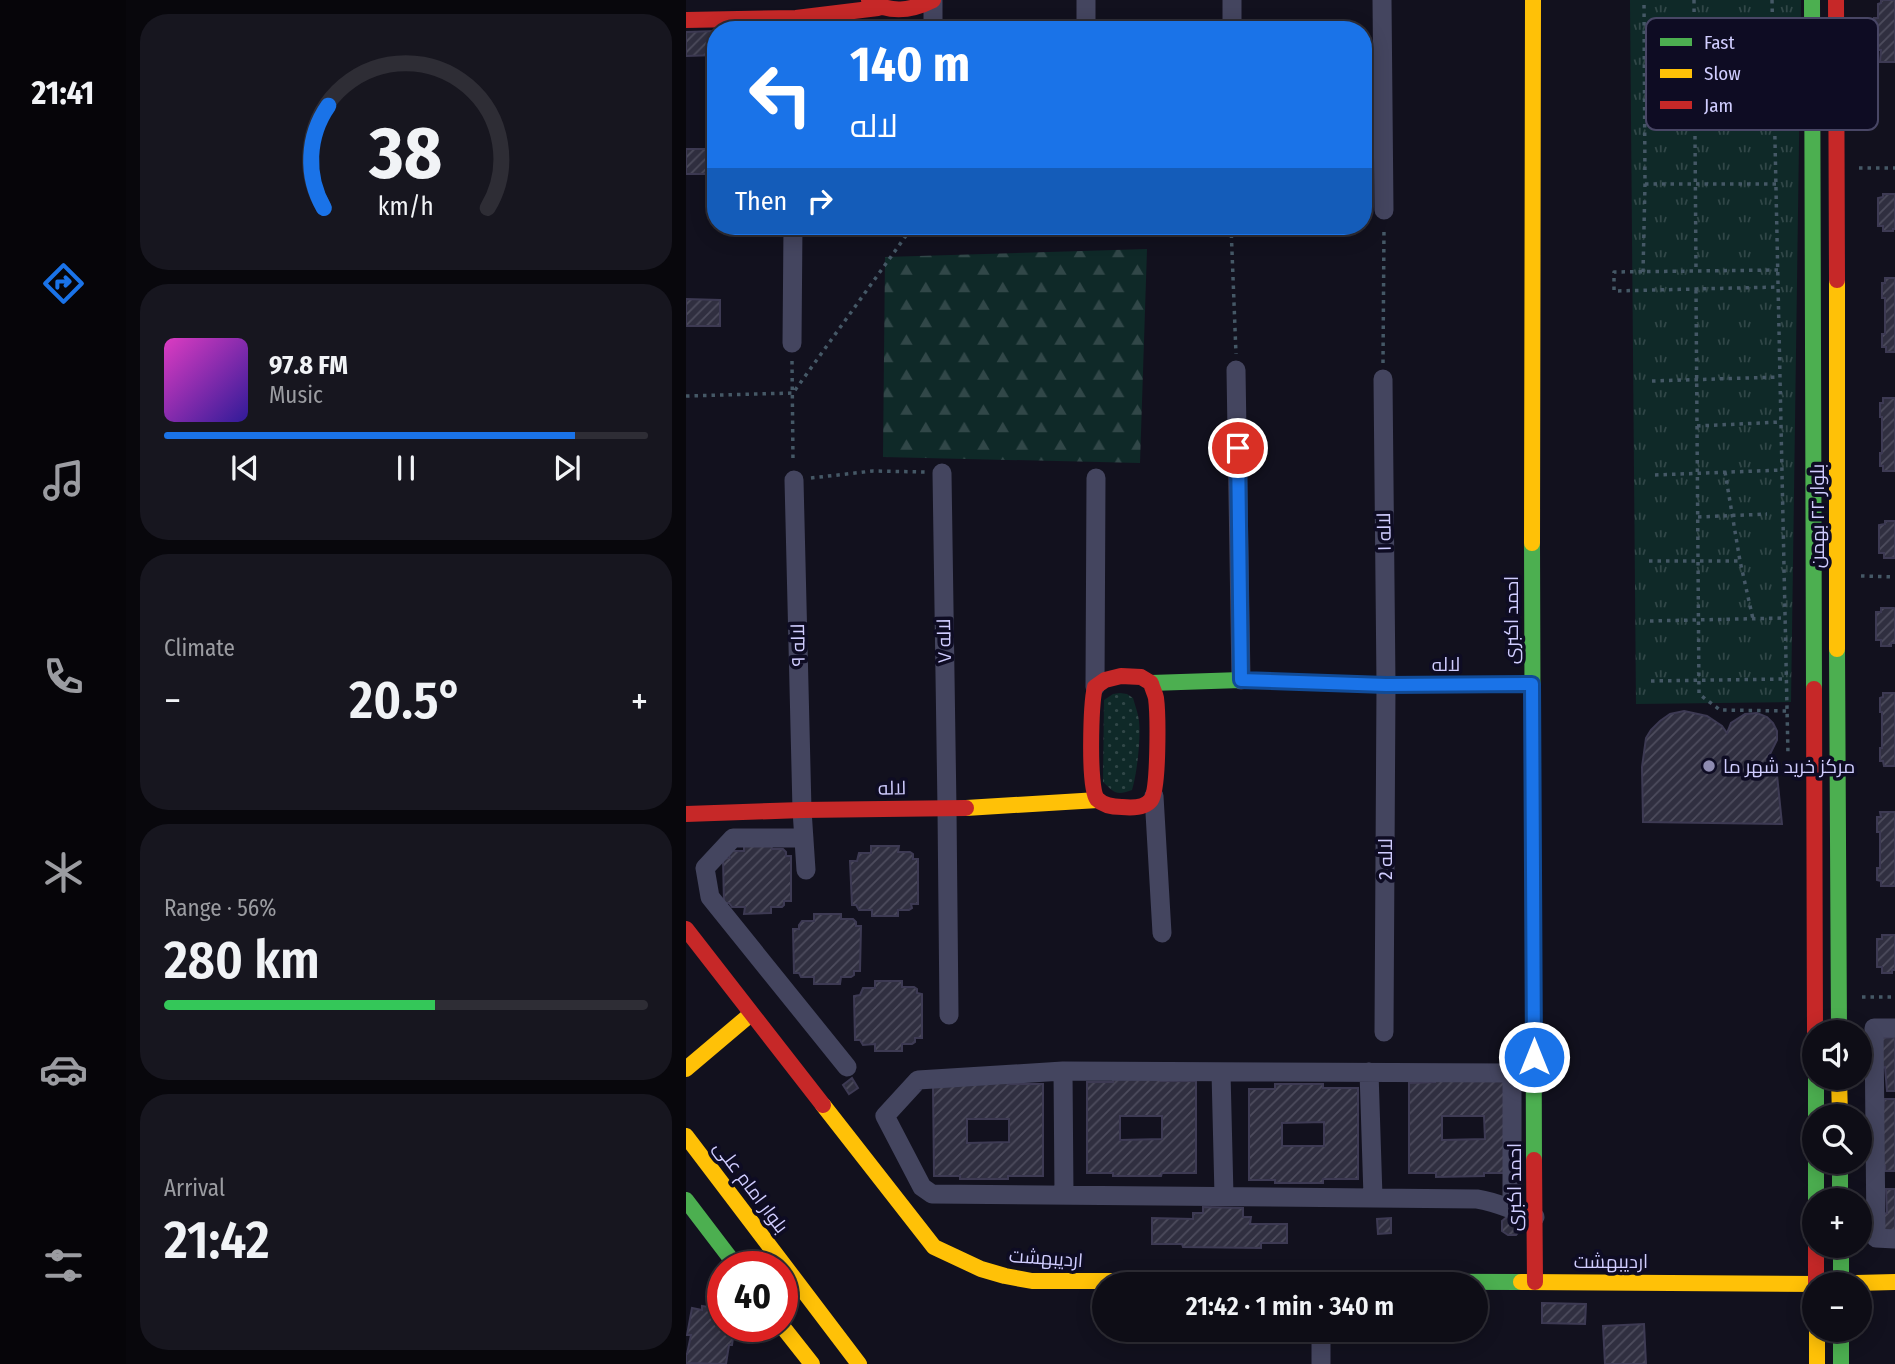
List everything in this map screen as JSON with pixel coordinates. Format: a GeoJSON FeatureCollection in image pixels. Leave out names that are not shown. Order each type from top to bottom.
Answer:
{"type":"FeatureCollection","features":[{"type":"Feature","properties":{"kind":"street"},"geometry":{"type":"LineString","coordinates":[[808,21],[873,4],[895,10],[917,8],[933,0],[933,21]]}},
{"type":"Feature","properties":{"kind":"street"},"geometry":{"type":"LineString","coordinates":[[1086,0],[1086,21]]}},
{"type":"Feature","properties":{"kind":"street"},"geometry":{"type":"LineString","coordinates":[[1232,0],[1232,21]]}},
{"type":"Feature","properties":{"kind":"street"},"geometry":{"type":"LineString","coordinates":[[1382,0],[1384,210]]}},
{"type":"Feature","properties":{"kind":"street","name":"احمد اکبری"},"geometry":{"type":"LineString","coordinates":[[1533,0],[1535,1282]]}},
{"type":"Feature","properties":{"kind":"street","name":"بلوار ۲۲ بهمن"},"geometry":{"type":"LineString","coordinates":[[1812,0],[1812,18]]}},
{"type":"Feature","properties":{"kind":"street","name":"بلوار ۲۲ بهمن"},"geometry":{"type":"LineString","coordinates":[[1836,0],[1836,18]]}},
{"type":"Feature","properties":{"kind":"street"},"geometry":{"type":"LineString","coordinates":[[686,20],[714,21]]}},
{"type":"Feature","properties":{"kind":"street","name":"بلوار ۲۲ بهمن"},"geometry":{"type":"LineString","coordinates":[[1812,130],[1815,1020]]}},
{"type":"Feature","properties":{"kind":"street","name":"بلوار ۲۲ بهمن"},"geometry":{"type":"LineString","coordinates":[[1837,130],[1839,1020]]}},
{"type":"Feature","properties":{"kind":"street"},"geometry":{"type":"LineString","coordinates":[[792,343],[793,235]]}},
{"type":"Feature","properties":{"kind":"street"},"geometry":{"type":"LineString","coordinates":[[1236,370],[1241,680]]}},
{"type":"Feature","properties":{"kind":"street","name":"لاله ۱"},"geometry":{"type":"LineString","coordinates":[[1382,379],[1386,685]]}},
{"type":"Feature","properties":{"kind":"street","name":"لاله ۷"},"geometry":{"type":"LineString","coordinates":[[942,473],[949,1015]]}},
{"type":"Feature","properties":{"kind":"street"},"geometry":{"type":"LineString","coordinates":[[1096,478],[1092,778],[1098,800]]}},
{"type":"Feature","properties":{"kind":"street","name":"لاله ۹"},"geometry":{"type":"LineString","coordinates":[[794,480],[802,810],[806,870]]}},
{"type":"Feature","properties":{"kind":"street","name":"لاله"},"geometry":{"type":"LineString","coordinates":[[1095,687],[1105,680],[1121,676],[1141,677],[1151,683],[1241,680],[1386,685],[1532,684]]}},
{"type":"Feature","properties":{"kind":"street"},"geometry":{"type":"LineString","coordinates":[[1151,683],[1156,700],[1157,773],[1154,796],[1162,933]]}},
{"type":"Feature","properties":{"kind":"street","name":"لاله 2"},"geometry":{"type":"LineString","coordinates":[[1384,1032],[1386,685]]}},
{"type":"Feature","properties":{"kind":"street","name":"لاله"},"geometry":{"type":"LineString","coordinates":[[686,814],[947,809],[1098,800],[1112,807],[1134,808],[1149,803],[1154,796]]}},
{"type":"Feature","properties":{"kind":"street"},"geometry":{"type":"LineString","coordinates":[[804,838],[733,838],[705,867],[710,897],[847,1067]]}},
{"type":"Feature","properties":{"kind":"street","name":"اردیبهشت"},"geometry":{"type":"LineString","coordinates":[[686,929],[934,1247],[965,1265],[1003,1278],[1032,1282],[1092,1282]]}},
{"type":"Feature","properties":{"kind":"street"},"geometry":{"type":"LineString","coordinates":[[686,1069],[751,1014]]}},
{"type":"Feature","properties":{"kind":"street"},"geometry":{"type":"LineString","coordinates":[[1895,1028],[1874,1028],[1876,1238],[1895,1239]]}},
{"type":"Feature","properties":{"kind":"street"},"geometry":{"type":"LineString","coordinates":[[1512,1208],[1512,1073],[1063,1071],[918,1080],[885,1116],[922,1187],[932,1194],[1477,1199],[1493,1201],[1535,1217]]}},
{"type":"Feature","properties":{"kind":"street"},"geometry":{"type":"LineString","coordinates":[[1063,1071],[1064,1195]]}},
{"type":"Feature","properties":{"kind":"street"},"geometry":{"type":"LineString","coordinates":[[1221,1072],[1224,1196]]}},
{"type":"Feature","properties":{"kind":"street"},"geometry":{"type":"LineString","coordinates":[[1369,1072],[1373,1197]]}},
{"type":"Feature","properties":{"kind":"street","name":"بلوار امام علی"},"geometry":{"type":"LineString","coordinates":[[686,1136],[859,1364]]}},
{"type":"Feature","properties":{"kind":"street"},"geometry":{"type":"LineString","coordinates":[[686,1200],[725,1251]]}},
{"type":"Feature","properties":{"kind":"street","name":"اردیبهشت"},"geometry":{"type":"LineString","coordinates":[[1488,1282],[1802,1284]]}},
{"type":"Feature","properties":{"kind":"street","name":"اردیبهشت"},"geometry":{"type":"LineString","coordinates":[[1872,1283],[1895,1282]]}},
{"type":"Feature","properties":{"kind":"street"},"geometry":{"type":"LineString","coordinates":[[795,1342],[812,1364]]}},
{"type":"Feature","properties":{"kind":"street"},"geometry":{"type":"LineString","coordinates":[[1321,1342],[1321,1364]]}},
{"type":"Feature","properties":{"kind":"street"},"geometry":{"type":"LineString","coordinates":[[1816,1342],[1817,1364]]}},
{"type":"Feature","properties":{"kind":"street"},"geometry":{"type":"LineString","coordinates":[[1841,1342],[1841,1364]]}},
{"type":"Feature","properties":{"kind":"path"},"geometry":{"type":"LineString","coordinates":[[1643,272],[1644,0]]}},
{"type":"Feature","properties":{"kind":"path"},"geometry":{"type":"LineString","coordinates":[[1694,0],[1694,18]]}},
{"type":"Feature","properties":{"kind":"path"},"geometry":{"type":"LineString","coordinates":[[1772,0],[1772,18]]}},
{"type":"Feature","properties":{"kind":"path"},"geometry":{"type":"LineString","coordinates":[[1695,130],[1696,271]]}},
{"type":"Feature","properties":{"kind":"path"},"geometry":{"type":"LineString","coordinates":[[1775,130],[1788,755]]}},
{"type":"Feature","properties":{"kind":"path"},"geometry":{"type":"LineString","coordinates":[[1837,168],[1895,168]]}},
{"type":"Feature","properties":{"kind":"path"},"geometry":{"type":"LineString","coordinates":[[1645,184],[1776,184]]}},
{"type":"Feature","properties":{"kind":"path"},"geometry":{"type":"LineString","coordinates":[[1382,379],[1384,210]]}},
{"type":"Feature","properties":{"kind":"path"},"geometry":{"type":"LineString","coordinates":[[793,393],[907,235]]}},
{"type":"Feature","properties":{"kind":"path"},"geometry":{"type":"LineString","coordinates":[[1231,235],[1236,370]]}},
{"type":"Feature","properties":{"kind":"path"},"geometry":{"type":"LineString","coordinates":[[1778,271],[1614,272],[1614,291],[1778,287]]}},
{"type":"Feature","properties":{"kind":"path"},"geometry":{"type":"LineString","coordinates":[[1696,290],[1699,694],[1720,710],[1787,711]]}},
{"type":"Feature","properties":{"kind":"path"},"geometry":{"type":"LineString","coordinates":[[792,343],[794,480],[873,471],[942,473]]}},
{"type":"Feature","properties":{"kind":"path"},"geometry":{"type":"LineString","coordinates":[[1652,381],[1780,377]]}},
{"type":"Feature","properties":{"kind":"path"},"geometry":{"type":"LineString","coordinates":[[686,396],[793,393]]}},
{"type":"Feature","properties":{"kind":"path"},"geometry":{"type":"LineString","coordinates":[[1697,426],[1781,422]]}},
{"type":"Feature","properties":{"kind":"path"},"geometry":{"type":"LineString","coordinates":[[1655,475],[1782,470]]}},
{"type":"Feature","properties":{"kind":"path"},"geometry":{"type":"LineString","coordinates":[[1725,472],[1753,619]]}},
{"type":"Feature","properties":{"kind":"path"},"geometry":{"type":"LineString","coordinates":[[1698,517],[1767,514]]}},
{"type":"Feature","properties":{"kind":"path"},"geometry":{"type":"LineString","coordinates":[[1649,561],[1740,561]]}},
{"type":"Feature","properties":{"kind":"path"},"geometry":{"type":"LineString","coordinates":[[1838,575],[1895,577]]}},
{"type":"Feature","properties":{"kind":"path"},"geometry":{"type":"LineString","coordinates":[[1650,621],[1814,618]]}},
{"type":"Feature","properties":{"kind":"path"},"geometry":{"type":"LineString","coordinates":[[1651,681],[1786,679]]}},
{"type":"Feature","properties":{"kind":"path"},"geometry":{"type":"LineString","coordinates":[[1839,997],[1895,998]]}},
{"type":"Feature","properties":{"kind":"green space"},"geometry":{"type":"Polygon","coordinates":[[[1630,0],[1801,0],[1801,18],[1646,18],[1646,130],[1799,130],[1791,702],[1636,704],[1630,0]]]}},
{"type":"Feature","properties":{"kind":"green space"},"geometry":{"type":"Polygon","coordinates":[[[1147,249],[1140,463],[883,457],[885,257],[1147,249]]]}},
{"type":"Feature","properties":{"kind":"green space"},"geometry":{"type":"Polygon","coordinates":[[[1120,693],[1133,698],[1139,718],[1137,765],[1132,790],[1122,793],[1113,791],[1103,782],[1104,700],[1120,693]]]}},
{"type":"Feature","properties":{"kind":"building"},"geometry":{"type":"Polygon","coordinates":[[[1881,0],[1895,0],[1895,62],[1880,62],[1878,4],[1881,0]]]}},
{"type":"Feature","properties":{"kind":"building"},"geometry":{"type":"Polygon","coordinates":[[[707,31],[707,55],[686,56],[686,32],[707,31]]]}},
{"type":"Feature","properties":{"kind":"building"},"geometry":{"type":"Polygon","coordinates":[[[686,149],[707,149],[707,174],[686,174],[686,149]]]}},
{"type":"Feature","properties":{"kind":"building"},"geometry":{"type":"Polygon","coordinates":[[[1883,194],[1895,194],[1893,231],[1883,231],[1883,226],[1878,226],[1878,198],[1883,197],[1883,194]]]}},
{"type":"Feature","properties":{"kind":"building"},"geometry":{"type":"Polygon","coordinates":[[[1885,278],[1895,278],[1895,352],[1886,352],[1886,347],[1882,347],[1882,334],[1885,334],[1885,298],[1882,298],[1882,283],[1885,283],[1885,278]]]}},
{"type":"Feature","properties":{"kind":"building"},"geometry":{"type":"Polygon","coordinates":[[[686,299],[720,300],[720,326],[686,326],[686,299]]]}},
{"type":"Feature","properties":{"kind":"building"},"geometry":{"type":"Polygon","coordinates":[[[1883,398],[1895,398],[1895,471],[1883,471],[1883,466],[1880,466],[1880,403],[1883,403],[1883,398]]]}},
{"type":"Feature","properties":{"kind":"building"},"geometry":{"type":"Polygon","coordinates":[[[1885,521],[1895,521],[1895,558],[1884,558],[1884,553],[1879,553],[1879,525],[1885,524],[1885,521]]]}},
{"type":"Feature","properties":{"kind":"building"},"geometry":{"type":"Polygon","coordinates":[[[1881,608],[1895,610],[1895,643],[1891,643],[1891,646],[1881,646],[1881,640],[1876,640],[1876,612],[1881,612],[1881,608]]]}},
{"type":"Feature","properties":{"kind":"building"},"geometry":{"type":"Polygon","coordinates":[[[1883,693],[1895,693],[1895,766],[1884,766],[1883,761],[1880,761],[1880,698],[1883,693]]]}},
{"type":"Feature","properties":{"kind":"building","name":"مرکز خرید شهر ما"},"geometry":{"type":"Polygon","coordinates":[[[1684,711],[1707,716],[1727,733],[1731,723],[1745,714],[1757,713],[1773,723],[1777,740],[1768,758],[1769,763],[1776,765],[1782,824],[1643,822],[1642,767],[1646,738],[1660,721],[1670,714],[1684,711]]]}},
{"type":"Feature","properties":{"kind":"building"},"geometry":{"type":"Polygon","coordinates":[[[1880,812],[1895,812],[1895,886],[1881,886],[1881,881],[1877,880],[1877,868],[1880,868],[1880,832],[1877,832],[1877,817],[1881,817],[1880,812]]]}},
{"type":"Feature","properties":{"kind":"building"},"geometry":{"type":"Polygon","coordinates":[[[744,844],[771,844],[772,849],[783,849],[786,856],[791,856],[791,901],[784,901],[782,907],[771,907],[771,913],[744,914],[745,907],[732,907],[729,903],[724,903],[723,859],[730,858],[732,851],[744,851],[744,844]]]}},
{"type":"Feature","properties":{"kind":"building"},"geometry":{"type":"Polygon","coordinates":[[[871,846],[899,846],[898,852],[910,852],[913,859],[918,859],[918,904],[911,904],[912,908],[909,910],[898,910],[898,916],[872,916],[872,910],[859,910],[856,905],[852,905],[850,861],[857,861],[859,853],[871,853],[871,846]]]}},
{"type":"Feature","properties":{"kind":"building"},"geometry":{"type":"Polygon","coordinates":[[[814,914],[841,914],[841,919],[853,919],[856,926],[861,926],[860,971],[854,971],[851,977],[841,977],[840,984],[814,984],[814,977],[801,977],[799,973],[794,973],[793,929],[799,929],[802,921],[814,921],[814,914]]]}},
{"type":"Feature","properties":{"kind":"building"},"geometry":{"type":"Polygon","coordinates":[[[1882,935],[1895,935],[1895,970],[1892,970],[1892,973],[1882,973],[1882,967],[1877,967],[1877,939],[1882,939],[1882,935]]]}},
{"type":"Feature","properties":{"kind":"building"},"geometry":{"type":"Polygon","coordinates":[[[875,981],[902,981],[902,987],[914,987],[917,993],[922,994],[922,1038],[915,1038],[912,1044],[902,1044],[902,1051],[875,1051],[875,1044],[863,1045],[860,1040],[855,1040],[854,996],[860,995],[863,988],[875,988],[875,981]]]}},
{"type":"Feature","properties":{"kind":"building"},"geometry":{"type":"Polygon","coordinates":[[[1895,1037],[1895,1091],[1887,1091],[1880,1038],[1895,1037]]]}},
{"type":"Feature","properties":{"kind":"building"},"geometry":{"type":"Polygon","coordinates":[[[852,1078],[858,1088],[849,1094],[843,1085],[852,1078]]]}},
{"type":"Feature","properties":{"kind":"building"},"geometry":{"type":"Polygon","coordinates":[[[1113,1078],[1196,1081],[1196,1173],[1113,1176],[1113,1173],[1087,1173],[1087,1082],[1113,1082],[1113,1078]],[[1120,1116],[1120,1140],[1162,1139],[1162,1116],[1120,1116]]]}},
{"type":"Feature","properties":{"kind":"building"},"geometry":{"type":"Polygon","coordinates":[[[1435,1078],[1518,1081],[1518,1173],[1436,1177],[1436,1173],[1409,1173],[1409,1083],[1435,1082],[1435,1078]],[[1442,1116],[1442,1140],[1485,1139],[1484,1116],[1442,1116]]]}},
{"type":"Feature","properties":{"kind":"building"},"geometry":{"type":"Polygon","coordinates":[[[1008,1081],[1008,1084],[1043,1084],[1043,1176],[960,1179],[960,1176],[934,1176],[933,1085],[1008,1081]],[[967,1119],[967,1143],[1009,1142],[1009,1119],[967,1119]]]}},
{"type":"Feature","properties":{"kind":"building"},"geometry":{"type":"Polygon","coordinates":[[[1275,1084],[1323,1084],[1323,1088],[1358,1088],[1358,1179],[1323,1179],[1323,1183],[1249,1180],[1249,1089],[1275,1089],[1275,1084]],[[1324,1122],[1282,1123],[1282,1146],[1324,1146],[1324,1122]]]}},
{"type":"Feature","properties":{"kind":"building"},"geometry":{"type":"Polygon","coordinates":[[[1884,1099],[1895,1099],[1895,1171],[1885,1171],[1885,1166],[1879,1166],[1884,1099]]]}},
{"type":"Feature","properties":{"kind":"building"},"geometry":{"type":"Polygon","coordinates":[[[1886,1189],[1895,1189],[1895,1243],[1884,1243],[1886,1189]]]}},
{"type":"Feature","properties":{"kind":"building"},"geometry":{"type":"Polygon","coordinates":[[[1203,1207],[1243,1208],[1243,1217],[1251,1217],[1250,1224],[1287,1224],[1287,1243],[1261,1243],[1261,1248],[1152,1244],[1152,1218],[1193,1219],[1193,1213],[1203,1213],[1203,1207]]]}},
{"type":"Feature","properties":{"kind":"building"},"geometry":{"type":"Polygon","coordinates":[[[1507,1217],[1521,1222],[1516,1235],[1508,1235],[1502,1231],[1502,1221],[1507,1217]]]}},
{"type":"Feature","properties":{"kind":"building"},"geometry":{"type":"Polygon","coordinates":[[[1391,1218],[1391,1233],[1378,1234],[1377,1219],[1391,1218]]]}},
{"type":"Feature","properties":{"kind":"building"},"geometry":{"type":"Polygon","coordinates":[[[1542,1303],[1586,1304],[1585,1324],[1542,1323],[1542,1303]]]}},
{"type":"Feature","properties":{"kind":"building"},"geometry":{"type":"Polygon","coordinates":[[[702,1306],[707,1307],[707,1342],[732,1342],[729,1345],[726,1364],[686,1363],[692,1308],[702,1310],[702,1306]]]}},
{"type":"Feature","properties":{"kind":"building"},"geometry":{"type":"Polygon","coordinates":[[[1644,1324],[1646,1364],[1605,1364],[1603,1326],[1644,1324]]]}},
{"type":"Feature","properties":{"kind":"traffic: fast"},"geometry":{"type":"LineString","coordinates":[[1812,0],[1812,18]]}},
{"type":"Feature","properties":{"kind":"traffic: fast"},"geometry":{"type":"LineString","coordinates":[[1812,130],[1814,689]]}},
{"type":"Feature","properties":{"kind":"traffic: fast"},"geometry":{"type":"LineString","coordinates":[[1532,543],[1534,1160]]}},
{"type":"Feature","properties":{"kind":"traffic: fast"},"geometry":{"type":"LineString","coordinates":[[1837,649],[1839,1020]]}},
{"type":"Feature","properties":{"kind":"traffic: fast"},"geometry":{"type":"LineString","coordinates":[[1151,683],[1241,680],[1386,685],[1532,684]]}},
{"type":"Feature","properties":{"kind":"traffic: fast"},"geometry":{"type":"LineString","coordinates":[[1816,1090],[1816,1104]]}},
{"type":"Feature","properties":{"kind":"traffic: fast"},"geometry":{"type":"LineString","coordinates":[[1816,1174],[1816,1188]]}},
{"type":"Feature","properties":{"kind":"traffic: fast"},"geometry":{"type":"LineString","coordinates":[[1840,1174],[1840,1188]]}},
{"type":"Feature","properties":{"kind":"traffic: fast"},"geometry":{"type":"LineString","coordinates":[[686,1200],[725,1251]]}},
{"type":"Feature","properties":{"kind":"traffic: fast"},"geometry":{"type":"LineString","coordinates":[[1841,1258],[1841,1272]]}},
{"type":"Feature","properties":{"kind":"traffic: fast"},"geometry":{"type":"LineString","coordinates":[[1488,1282],[1521,1282]]}},
{"type":"Feature","properties":{"kind":"traffic: fast"},"geometry":{"type":"LineString","coordinates":[[1841,1342],[1841,1364]]}},
{"type":"Feature","properties":{"kind":"traffic: slow"},"geometry":{"type":"LineString","coordinates":[[1532,543],[1533,0]]}},
{"type":"Feature","properties":{"kind":"traffic: slow"},"geometry":{"type":"LineString","coordinates":[[1837,280],[1837,649]]}},
{"type":"Feature","properties":{"kind":"traffic: slow"},"geometry":{"type":"LineString","coordinates":[[966,808],[1098,800]]}},
{"type":"Feature","properties":{"kind":"traffic: slow"},"geometry":{"type":"LineString","coordinates":[[686,1069],[751,1014]]}},
{"type":"Feature","properties":{"kind":"traffic: slow"},"geometry":{"type":"LineString","coordinates":[[1839,1090],[1840,1104]]}},
{"type":"Feature","properties":{"kind":"traffic: slow"},"geometry":{"type":"LineString","coordinates":[[823,1105],[934,1247],[981,1269],[1005,1276],[1032,1281],[1092,1281]]}},
{"type":"Feature","properties":{"kind":"traffic: slow"},"geometry":{"type":"LineString","coordinates":[[686,1136],[859,1364]]}},
{"type":"Feature","properties":{"kind":"traffic: slow"},"geometry":{"type":"LineString","coordinates":[[1521,1282],[1895,1282]]}},
{"type":"Feature","properties":{"kind":"traffic: slow"},"geometry":{"type":"LineString","coordinates":[[795,1342],[812,1364]]}},
{"type":"Feature","properties":{"kind":"traffic: slow"},"geometry":{"type":"LineString","coordinates":[[1817,1342],[1817,1364]]}},
{"type":"Feature","properties":{"kind":"traffic: jam"},"geometry":{"type":"LineString","coordinates":[[869,0],[893,9],[917,7],[933,0]]}},
{"type":"Feature","properties":{"kind":"traffic: jam"},"geometry":{"type":"LineString","coordinates":[[1836,0],[1836,18]]}},
{"type":"Feature","properties":{"kind":"traffic: jam"},"geometry":{"type":"LineString","coordinates":[[686,20],[796,18],[878,8]]}},
{"type":"Feature","properties":{"kind":"traffic: jam"},"geometry":{"type":"LineString","coordinates":[[1836,130],[1837,280]]}},
{"type":"Feature","properties":{"kind":"traffic: jam"},"geometry":{"type":"LineString","coordinates":[[1121,676],[1141,677],[1151,683],[1156,698],[1154,793],[1151,800],[1142,806],[1112,806],[1099,801],[1092,779],[1095,687],[1105,680],[1121,676]]}},
{"type":"Feature","properties":{"kind":"traffic: jam"},"geometry":{"type":"LineString","coordinates":[[1814,689],[1815,1020]]}},
{"type":"Feature","properties":{"kind":"traffic: jam"},"geometry":{"type":"LineString","coordinates":[[686,814],[966,808]]}},
{"type":"Feature","properties":{"kind":"traffic: jam"},"geometry":{"type":"LineString","coordinates":[[686,929],[823,1105]]}},
{"type":"Feature","properties":{"kind":"traffic: jam"},"geometry":{"type":"LineString","coordinates":[[1534,1160],[1535,1282]]}},
{"type":"Feature","properties":{"kind":"traffic: jam"},"geometry":{"type":"LineString","coordinates":[[1816,1258],[1816,1272]]}},
{"type":"Feature","properties":{"kind":"place","name":"مرکز خرید شهر ما"},"geometry":{"type":"Point","coordinates":[1709,766]}},
{"type":"Feature","properties":{"kind":"route"},"geometry":{"type":"LineString","coordinates":[[1238,448],[1241,680],[1457,686],[1532,684],[1534,1057]]}}]}
